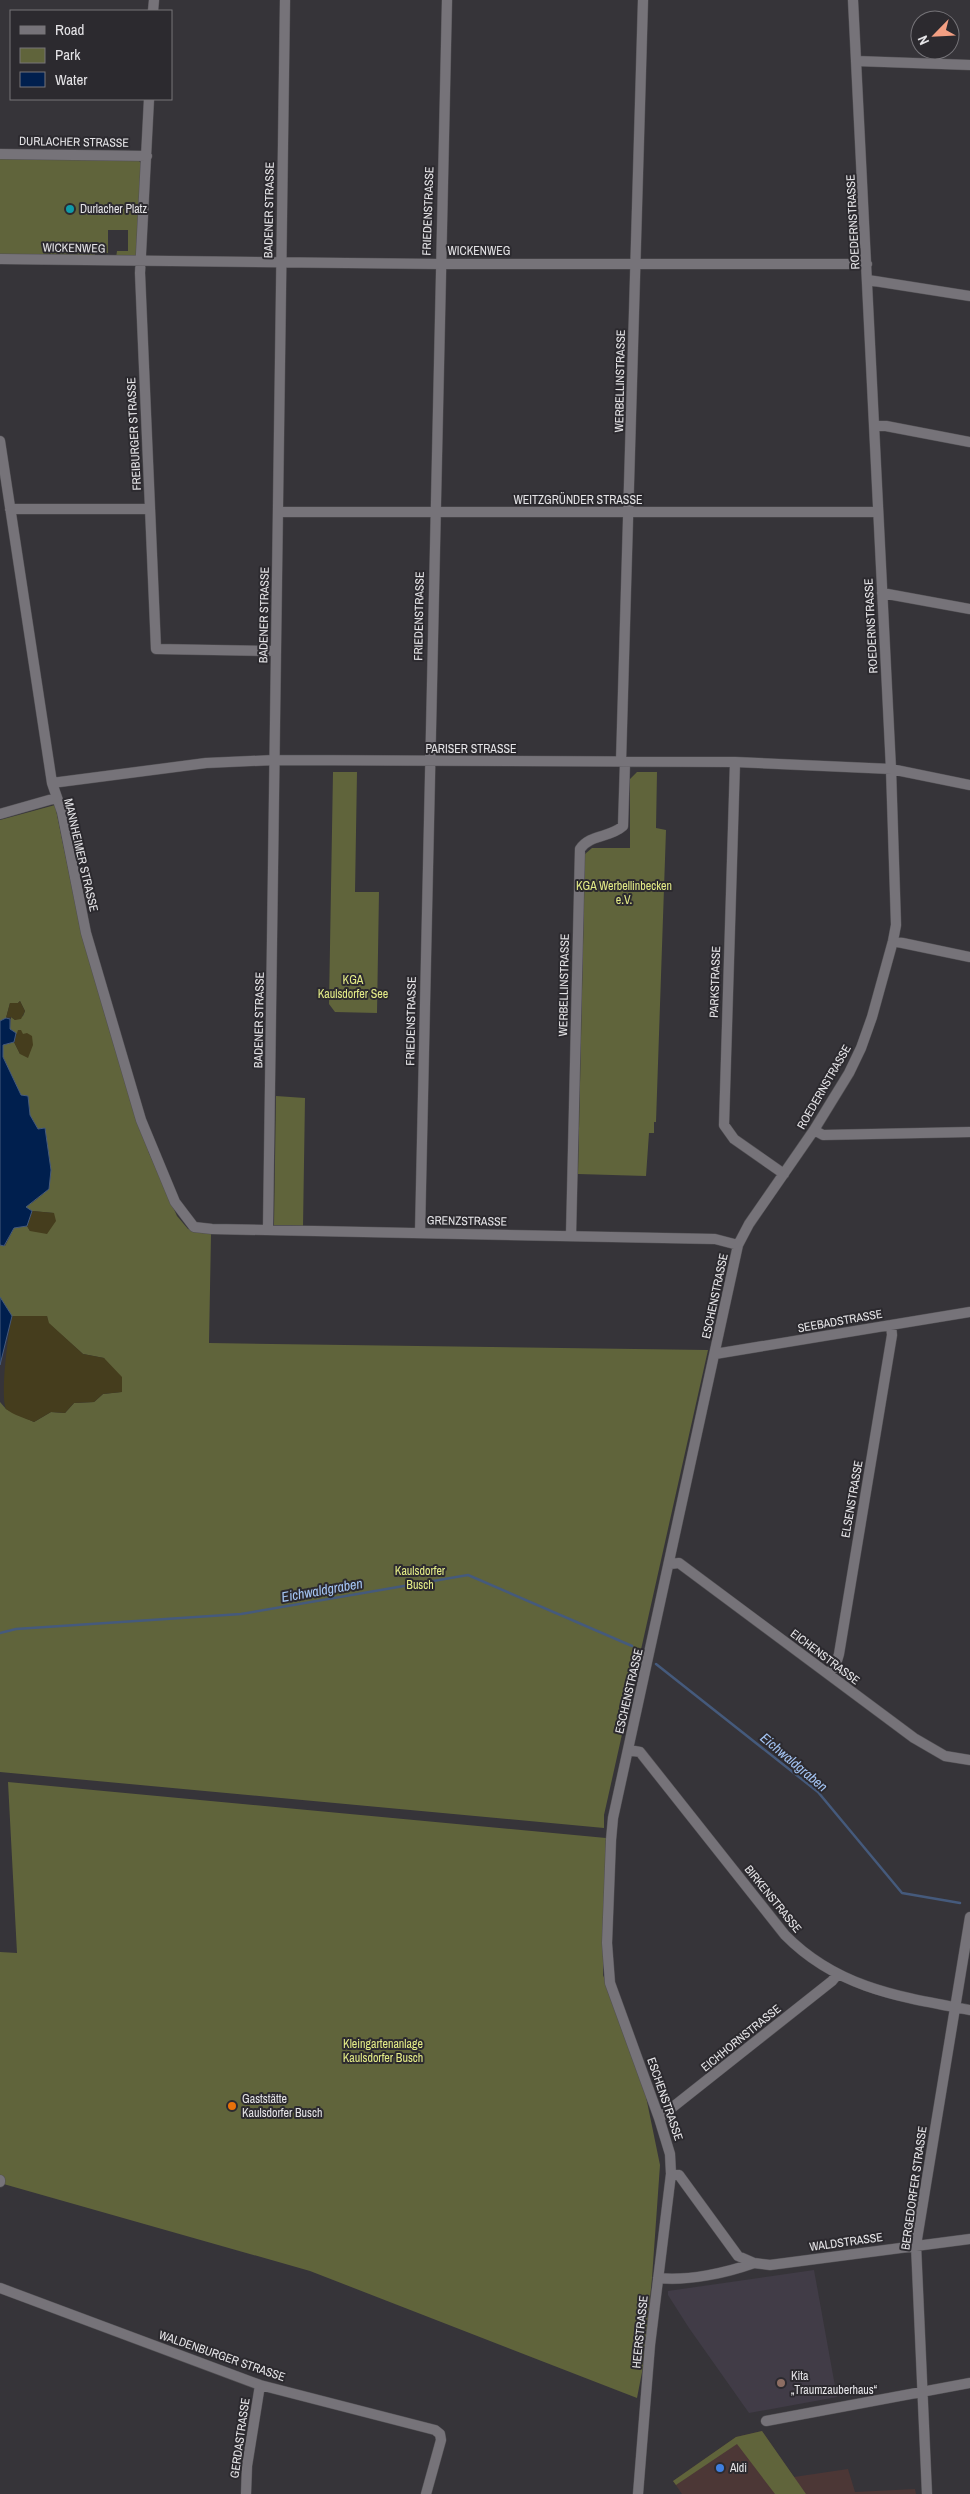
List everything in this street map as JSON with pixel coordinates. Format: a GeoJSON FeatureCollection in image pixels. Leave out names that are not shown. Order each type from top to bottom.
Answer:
{"type":"FeatureCollection","features":[{"type":"Feature","properties":{"kind":"street","name":"BADENER STRASSE"},"geometry":{"type":"LineString","coordinates":[[268,1230],[284,0]]}},
{"type":"Feature","properties":{"kind":"street","name":"FRIEDENSTRASSE"},"geometry":{"type":"LineString","coordinates":[[420,1233],[428,762],[447,0]]}},
{"type":"Feature","properties":{"kind":"street","name":"WERBELLINSTRASSE"},"geometry":{"type":"LineString","coordinates":[[570,1236],[580,849],[590,840],[616,833],[623,826],[635,263],[643,0]]}},
{"type":"Feature","properties":{"kind":"street","name":"ROEDERNSTRASSE"},"geometry":{"type":"LineString","coordinates":[[754,1216],[814,1130],[862,1048],[896,925],[891,769],[853,0]]}},
{"type":"Feature","properties":{"kind":"street"},"geometry":{"type":"LineString","coordinates":[[856,61],[970,65]]}},
{"type":"Feature","properties":{"kind":"street","name":"FREIBURGER STRASSE"},"geometry":{"type":"LineString","coordinates":[[149,100],[140,272],[156,649],[276,651]]}},
{"type":"Feature","properties":{"kind":"street","name":"DURLACHER STRASSE"},"geometry":{"type":"LineString","coordinates":[[0,154],[147,156]]}},
{"type":"Feature","properties":{"kind":"street","name":"WICKENWEG"},"geometry":{"type":"LineString","coordinates":[[0,259],[439,264],[867,264]]}},
{"type":"Feature","properties":{"kind":"street"},"geometry":{"type":"LineString","coordinates":[[868,280],[970,296]]}},
{"type":"Feature","properties":{"kind":"street"},"geometry":{"type":"LineString","coordinates":[[875,426],[886,426],[970,442]]}},
{"type":"Feature","properties":{"kind":"street","name":"MANNHEIMER STRASSE"},"geometry":{"type":"LineString","coordinates":[[0,441],[52,783],[62,812],[86,932],[139,1111],[158,1164],[175,1202],[194,1227]]}},
{"type":"Feature","properties":{"kind":"street"},"geometry":{"type":"LineString","coordinates":[[10,509],[150,509]]}},
{"type":"Feature","properties":{"kind":"street","name":"WEITZGRÜNDER STRASSE"},"geometry":{"type":"LineString","coordinates":[[278,512],[878,512]]}},
{"type":"Feature","properties":{"kind":"street"},"geometry":{"type":"LineString","coordinates":[[882,594],[970,609]]}},
{"type":"Feature","properties":{"kind":"street","name":"PARISER STRASSE"},"geometry":{"type":"LineString","coordinates":[[52,783],[206,763],[274,760],[735,762],[891,769],[970,785]]}},
{"type":"Feature","properties":{"kind":"street","name":"PARKSTRASSE"},"geometry":{"type":"LineString","coordinates":[[735,762],[724,1126],[734,1139],[784,1174]]}},
{"type":"Feature","properties":{"kind":"street"},"geometry":{"type":"LineString","coordinates":[[0,814],[56,798]]}},
{"type":"Feature","properties":{"kind":"street"},"geometry":{"type":"LineString","coordinates":[[893,941],[970,957]]}},
{"type":"Feature","properties":{"kind":"street"},"geometry":{"type":"LineString","coordinates":[[814,1130],[823,1135],[970,1132]]}},
{"type":"Feature","properties":{"kind":"street","name":"ESCHENSTRASSE"},"geometry":{"type":"LineString","coordinates":[[671,2174],[670,2154],[659,2118],[610,1983],[608,1965],[611,1840],[614,1818],[738,1245],[754,1216]]}},
{"type":"Feature","properties":{"kind":"street","name":"GRENZSTRASSE"},"geometry":{"type":"LineString","coordinates":[[194,1227],[716,1239],[738,1245]]}},
{"type":"Feature","properties":{"kind":"street","name":"SEEBADSTRASSE"},"geometry":{"type":"LineString","coordinates":[[714,1354],[970,1312]]}},
{"type":"Feature","properties":{"kind":"street","name":"ELSENSTRASSE"},"geometry":{"type":"LineString","coordinates":[[829,1674],[836,1664],[840,1646],[892,1335],[891,1326]]}},
{"type":"Feature","properties":{"kind":"street","name":"EICHENSTRASSE"},"geometry":{"type":"LineString","coordinates":[[670,1564],[679,1564],[829,1674],[868,1706],[924,1745],[945,1756],[970,1760]]}},
{"type":"Feature","properties":{"kind":"street","name":"BIRKENSTRASSE"},"geometry":{"type":"LineString","coordinates":[[629,1750],[640,1752],[785,1935],[809,1957],[837,1975],[888,1994],[970,2010]]}},
{"type":"Feature","properties":{"kind":"street","name":"BERGEDORFER STRASSE"},"geometry":{"type":"LineString","coordinates":[[927,2494],[916,2245],[970,1917]]}},
{"type":"Feature","properties":{"kind":"street","name":"EICHHORNSTRASSE"},"geometry":{"type":"LineString","coordinates":[[659,2118],[837,1975]]}},
{"type":"Feature","properties":{"kind":"street"},"geometry":{"type":"LineString","coordinates":[[671,2174],[679,2175],[738,2256],[754,2263]]}},
{"type":"Feature","properties":{"kind":"street","name":"HEERSTRASSE"},"geometry":{"type":"LineString","coordinates":[[638,2494],[650,2345],[671,2174]]}},
{"type":"Feature","properties":{"kind":"street","name":"WALDSTRASSE"},"geometry":{"type":"LineString","coordinates":[[658,2278],[671,2279],[736,2270],[754,2263],[770,2265],[970,2239]]}},
{"type":"Feature","properties":{"kind":"street","name":"WALDENBURGER STRASSE"},"geometry":{"type":"LineString","coordinates":[[0,2288],[260,2385],[420,2426],[440,2434],[441,2440],[426,2494]]}},
{"type":"Feature","properties":{"kind":"street"},"geometry":{"type":"LineString","coordinates":[[766,2421],[970,2383]]}},
{"type":"Feature","properties":{"kind":"street","name":"GERDASTRASSE"},"geometry":{"type":"LineString","coordinates":[[246,2494],[247,2466],[260,2385]]}},
{"type":"Feature","properties":{"kind":"shaded area"},"geometry":{"type":"Polygon","coordinates":[[[814,2270],[837,2397],[749,2413],[689,2328],[668,2295],[668,2291],[814,2270]]]}},
{"type":"Feature","properties":{"kind":"shaded area"},"geometry":{"type":"Polygon","coordinates":[[[762,2431],[794,2477],[848,2469],[855,2492],[915,2489],[916,2494],[682,2494],[673,2481],[736,2437],[762,2431]]]}},
{"type":"Feature","properties":{"kind":"green space","name":"Durlacher Platz"},"geometry":{"type":"Polygon","coordinates":[[[0,156],[136,158],[143,165],[139,252],[134,258],[116,258],[117,251],[128,251],[128,230],[108,230],[108,253],[95,253],[95,258],[0,256],[0,156]]]}},
{"type":"Feature","properties":{"kind":"green space","name":"KGA Kaulsdorfer See"},"geometry":{"type":"Polygon","coordinates":[[[333,772],[357,772],[355,892],[379,892],[377,1013],[335,1012],[329,1004],[333,772]]]}},
{"type":"Feature","properties":{"kind":"green space","name":"KGA Werbellinbecken e.V."},"geometry":{"type":"Polygon","coordinates":[[[637,772],[657,772],[656,828],[666,830],[656,1122],[654,1122],[654,1133],[649,1133],[646,1176],[578,1174],[585,854],[592,848],[630,848],[630,779],[637,772]]]}},
{"type":"Feature","properties":{"kind":"green space","name":"Kaulsdorfer Busch"},"geometry":{"type":"Polygon","coordinates":[[[55,805],[82,937],[149,1153],[177,1216],[188,1229],[211,1234],[209,1343],[708,1350],[604,1815],[604,1828],[0,1772],[0,1402],[6,1409],[34,1422],[51,1412],[65,1413],[74,1403],[94,1402],[103,1394],[121,1392],[104,1358],[83,1354],[48,1323],[47,1316],[12,1316],[0,1297],[0,1245],[5,1246],[14,1228],[27,1226],[30,1231],[54,1213],[32,1211],[26,1207],[41,1196],[49,1186],[50,1174],[45,1128],[38,1129],[30,1115],[28,1097],[21,1095],[3,1057],[3,1045],[14,1042],[20,1054],[23,1035],[17,1034],[10,1029],[11,1017],[15,1020],[23,1016],[25,1011],[20,1001],[18,1003],[10,1003],[6,1018],[0,1021],[0,820],[55,805]]]}},
{"type":"Feature","properties":{"kind":"green space"},"geometry":{"type":"Polygon","coordinates":[[[276,1096],[305,1098],[303,1227],[274,1225],[276,1096]]]}},
{"type":"Feature","properties":{"kind":"green space","name":"Kleingartenanlage Kaulsdorfer Busch"},"geometry":{"type":"Polygon","coordinates":[[[8,1782],[606,1838],[603,1975],[644,2087],[660,2165],[652,2278],[643,2367],[637,2398],[310,2271],[0,2183],[0,1952],[17,1953],[8,1782]]]}},
{"type":"Feature","properties":{"kind":"green space"},"geometry":{"type":"Polygon","coordinates":[[[762,2431],[806,2494],[775,2494],[737,2444],[676,2485],[673,2481],[736,2437],[762,2431]]]}},
{"type":"Feature","properties":{"kind":"sand"},"geometry":{"type":"Polygon","coordinates":[[[20,1001],[25,1011],[21,1019],[6,1018],[10,1003],[18,1003],[20,1001]]]}},
{"type":"Feature","properties":{"kind":"sand"},"geometry":{"type":"Polygon","coordinates":[[[18,1030],[21,1030],[23,1034],[27,1033],[32,1036],[33,1045],[28,1058],[20,1054],[14,1042],[18,1030]]]}},
{"type":"Feature","properties":{"kind":"sand"},"geometry":{"type":"Polygon","coordinates":[[[32,1211],[54,1213],[56,1221],[47,1234],[30,1231],[27,1226],[32,1211]]]}},
{"type":"Feature","properties":{"kind":"sand"},"geometry":{"type":"Polygon","coordinates":[[[12,1316],[47,1316],[49,1323],[83,1354],[104,1358],[122,1377],[122,1392],[103,1394],[94,1402],[74,1403],[65,1413],[51,1412],[34,1422],[6,1409],[4,1402],[4,1379],[12,1316]]]}},
{"type":"Feature","properties":{"kind":"water"},"geometry":{"type":"Polygon","coordinates":[[[6,1018],[10,1019],[10,1029],[16,1033],[14,1042],[3,1045],[3,1057],[21,1095],[28,1096],[30,1115],[38,1129],[45,1128],[51,1170],[49,1189],[26,1207],[32,1211],[27,1226],[14,1228],[4,1246],[0,1245],[0,1021],[6,1018]]]}},
{"type":"Feature","properties":{"kind":"water"},"geometry":{"type":"Polygon","coordinates":[[[0,1297],[12,1316],[0,1365],[0,1297]]]}},
{"type":"Feature","properties":{"kind":"waterway","name":"Eichwaldgraben"},"geometry":{"type":"LineString","coordinates":[[0,1633],[16,1629],[241,1614],[468,1575],[632,1646]]}},
{"type":"Feature","properties":{"kind":"waterway","name":"Eichwaldgraben"},"geometry":{"type":"LineString","coordinates":[[656,1664],[818,1792],[902,1893],[960,1903]]}},
{"type":"Feature","properties":{"kind":"place","name":"Durlacher Platz"},"geometry":{"type":"Point","coordinates":[70,209]}},
{"type":"Feature","properties":{"kind":"place","name":"Gaststätte Kaulsdorfer Busch"},"geometry":{"type":"Point","coordinates":[232,2106]}},
{"type":"Feature","properties":{"kind":"place","name":"Kita „Traumzauberhaus“"},"geometry":{"type":"Point","coordinates":[781,2383]}},
{"type":"Feature","properties":{"kind":"place","name":"Aldi"},"geometry":{"type":"Point","coordinates":[720,2468]}}]}
